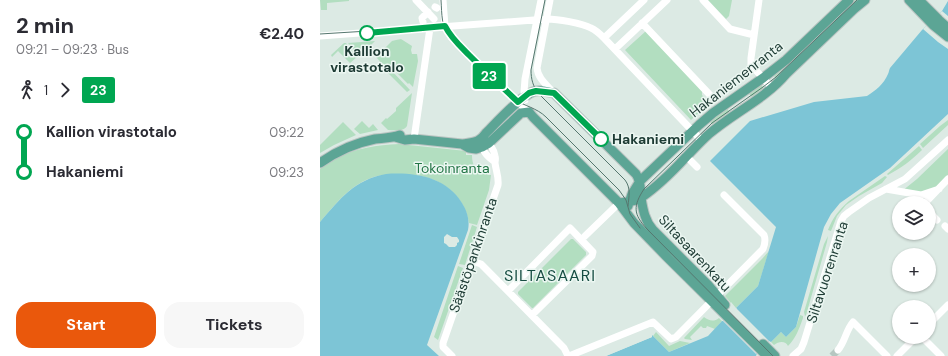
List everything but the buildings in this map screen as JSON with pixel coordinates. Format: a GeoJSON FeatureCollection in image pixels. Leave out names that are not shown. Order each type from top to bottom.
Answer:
{"type":"FeatureCollection","features":[{"type":"Feature","properties":{"kind":"main road","name":"Hakaniemenranta"},"geometry":{"type":"LineString","coordinates":[[627,213],[629,202],[640,181],[692,131],[713,113],[763,78],[790,56],[849,0]]}},
{"type":"Feature","properties":{"kind":"main road","name":"Hakaniemenranta"},"geometry":{"type":"LineString","coordinates":[[616,204],[633,202],[641,198],[658,184],[720,125],[772,88],[865,0]]}},
{"type":"Feature","properties":{"kind":"main road"},"geometry":{"type":"LineString","coordinates":[[909,0],[948,37]]}},
{"type":"Feature","properties":{"kind":"main road"},"geometry":{"type":"LineString","coordinates":[[919,0],[948,28]]}},
{"type":"Feature","properties":{"kind":"main road"},"geometry":{"type":"LineString","coordinates":[[484,143],[486,133],[529,93],[536,91],[554,93],[635,172],[640,181]]}},
{"type":"Feature","properties":{"kind":"main road"},"geometry":{"type":"LineString","coordinates":[[320,163],[347,147],[375,139],[395,137],[405,140],[414,139],[462,144],[474,142],[484,143],[521,112],[529,112]]}},
{"type":"Feature","properties":{"kind":"main road","name":"Siltasaarenkatu"},"geometry":{"type":"LineString","coordinates":[[529,112],[616,204],[627,213],[644,233],[714,298],[764,351],[775,356]]}},
{"type":"Feature","properties":{"kind":"main road","name":"Siltasaarenkatu"},"geometry":{"type":"LineString","coordinates":[[640,181],[641,198],[646,219],[650,226],[708,285],[714,298]]}},
{"type":"Feature","properties":{"kind":"street"},"geometry":{"type":"LineString","coordinates":[[416,0],[434,19]]}},
{"type":"Feature","properties":{"kind":"street"},"geometry":{"type":"LineString","coordinates":[[443,0],[445,26],[451,37],[484,71],[521,99],[527,106],[529,112]]}},
{"type":"Feature","properties":{"kind":"street"},"geometry":{"type":"LineString","coordinates":[[521,99],[541,0]]}},
{"type":"Feature","properties":{"kind":"street"},"geometry":{"type":"LineString","coordinates":[[550,0],[537,64],[537,72],[541,79],[554,93]]}},
{"type":"Feature","properties":{"kind":"street"},"geometry":{"type":"LineString","coordinates":[[604,38],[644,0]]}},
{"type":"Feature","properties":{"kind":"street"},"geometry":{"type":"LineString","coordinates":[[615,49],[667,0]]}},
{"type":"Feature","properties":{"kind":"street"},"geometry":{"type":"LineString","coordinates":[[703,0],[730,29],[754,34]]}},
{"type":"Feature","properties":{"kind":"street"},"geometry":{"type":"LineString","coordinates":[[759,0],[750,61],[751,65],[772,88]]}},
{"type":"Feature","properties":{"kind":"street"},"geometry":{"type":"LineString","coordinates":[[423,22],[422,18],[428,12]]}},
{"type":"Feature","properties":{"kind":"street"},"geometry":{"type":"LineString","coordinates":[[320,36],[537,19],[571,22],[590,27],[615,49],[702,141]]}},
{"type":"Feature","properties":{"kind":"street"},"geometry":{"type":"LineString","coordinates":[[642,23],[710,95]]}},
{"type":"Feature","properties":{"kind":"street"},"geometry":{"type":"LineString","coordinates":[[414,139],[430,28]]}},
{"type":"Feature","properties":{"kind":"street","name":"Siltavuorenranta"},"geometry":{"type":"LineString","coordinates":[[793,356],[801,349],[804,342],[844,216],[869,198],[905,179],[948,140]]}},
{"type":"Feature","properties":{"kind":"street","name":"Säästöpankinranta"},"geometry":{"type":"LineString","coordinates":[[452,356],[443,347],[443,343],[498,185],[495,162],[488,158],[484,143]]}},
{"type":"Feature","properties":{"kind":"street"},"geometry":{"type":"LineString","coordinates":[[687,157],[697,167]]}},
{"type":"Feature","properties":{"kind":"street"},"geometry":{"type":"LineString","coordinates":[[932,196],[948,179]]}},
{"type":"Feature","properties":{"kind":"street"},"geometry":{"type":"LineString","coordinates":[[886,189],[921,195],[939,188]]}},
{"type":"Feature","properties":{"kind":"street"},"geometry":{"type":"LineString","coordinates":[[472,261],[481,264],[508,290],[564,348],[569,356],[653,322],[671,339],[676,336],[762,249],[765,242],[764,235],[724,195]]}},
{"type":"Feature","properties":{"kind":"street"},"geometry":{"type":"LineString","coordinates":[[585,236],[609,213],[616,204]]}},
{"type":"Feature","properties":{"kind":"street"},"geometry":{"type":"LineString","coordinates":[[508,290],[570,228],[594,252],[592,256],[532,315]]}},
{"type":"Feature","properties":{"kind":"street"},"geometry":{"type":"LineString","coordinates":[[936,317],[948,305]]}},
{"type":"Feature","properties":{"kind":"street"},"geometry":{"type":"LineString","coordinates":[[838,350],[842,346],[849,326],[853,322],[887,356]]}},
{"type":"Feature","properties":{"kind":"street"},"geometry":{"type":"LineString","coordinates":[[897,356],[909,344]]}},
{"type":"Feature","properties":{"kind":"street"},"geometry":{"type":"LineString","coordinates":[[929,344],[941,356]]}},
{"type":"Feature","properties":{"kind":"green space"},"geometry":{"type":"Polygon","coordinates":[[[320,0],[349,1],[327,3],[327,10],[321,10],[320,0]]]}},
{"type":"Feature","properties":{"kind":"green space"},"geometry":{"type":"Polygon","coordinates":[[[708,0],[732,0],[729,16],[726,19],[708,0]]]}},
{"type":"Feature","properties":{"kind":"green space"},"geometry":{"type":"Polygon","coordinates":[[[852,0],[859,0],[777,79],[773,75],[852,0]]]}},
{"type":"Feature","properties":{"kind":"green space"},"geometry":{"type":"Polygon","coordinates":[[[646,31],[702,90],[702,95],[709,103],[691,120],[625,50],[646,31]]]}},
{"type":"Feature","properties":{"kind":"green space"},"geometry":{"type":"Polygon","coordinates":[[[401,39],[412,46],[412,54],[417,54],[418,61],[413,87],[389,65],[386,68],[376,57],[392,41],[401,39]]]}},
{"type":"Feature","properties":{"kind":"green space"},"geometry":{"type":"Polygon","coordinates":[[[375,41],[366,50],[364,49],[358,54],[348,43],[375,41]]]}},
{"type":"Feature","properties":{"kind":"green space"},"geometry":{"type":"Polygon","coordinates":[[[344,43],[346,43],[357,57],[350,63],[338,51],[332,57],[331,55],[344,43]]]}},
{"type":"Feature","properties":{"kind":"green space"},"geometry":{"type":"Polygon","coordinates":[[[389,68],[410,90],[407,92],[386,71],[389,68]]]}},
{"type":"Feature","properties":{"kind":"green space"},"geometry":{"type":"Polygon","coordinates":[[[761,84],[764,89],[752,97],[748,93],[761,84]]]}},
{"type":"Feature","properties":{"kind":"green space"},"geometry":{"type":"Polygon","coordinates":[[[412,93],[407,126],[401,130],[388,130],[381,123],[396,111],[396,108],[412,93]]]}},
{"type":"Feature","properties":{"kind":"green space"},"geometry":{"type":"Polygon","coordinates":[[[727,108],[730,113],[713,125],[709,121],[727,108]]]}},
{"type":"Feature","properties":{"kind":"green space"},"geometry":{"type":"Polygon","coordinates":[[[948,120],[948,125],[923,148],[920,144],[948,120]]]}},
{"type":"Feature","properties":{"kind":"green space"},"geometry":{"type":"Polygon","coordinates":[[[362,121],[369,128],[373,124],[378,130],[360,134],[354,129],[362,121]]]}},
{"type":"Feature","properties":{"kind":"green space"},"geometry":{"type":"Polygon","coordinates":[[[343,122],[356,135],[320,153],[320,145],[343,122]]]}},
{"type":"Feature","properties":{"kind":"green space","name":"Tokoinranta"},"geometry":{"type":"Polygon","coordinates":[[[399,144],[466,151],[466,155],[472,155],[475,168],[481,171],[483,170],[488,175],[491,175],[489,190],[477,225],[469,223],[460,201],[455,194],[443,184],[422,176],[398,174],[374,177],[362,182],[350,190],[320,222],[320,169],[334,159],[359,149],[399,144]]]}},
{"type":"Feature","properties":{"kind":"green space"},"geometry":{"type":"Polygon","coordinates":[[[919,146],[922,150],[906,164],[888,175],[887,174],[919,146]]]}},
{"type":"Feature","properties":{"kind":"green space"},"geometry":{"type":"Polygon","coordinates":[[[948,149],[948,175],[935,188],[921,193],[902,191],[917,179],[948,149]]]}},
{"type":"Feature","properties":{"kind":"green space"},"geometry":{"type":"Polygon","coordinates":[[[885,176],[887,177],[882,183],[846,205],[837,216],[831,231],[828,230],[834,217],[845,204],[885,176]]]}},
{"type":"Feature","properties":{"kind":"green space"},"geometry":{"type":"Polygon","coordinates":[[[472,225],[477,227],[465,265],[459,264],[472,225]]]}},
{"type":"Feature","properties":{"kind":"green space"},"geometry":{"type":"Polygon","coordinates":[[[828,236],[805,316],[804,312],[824,244],[828,236]]]}},
{"type":"Feature","properties":{"kind":"green space"},"geometry":{"type":"Polygon","coordinates":[[[571,239],[573,239],[586,252],[586,255],[532,308],[518,294],[518,292],[571,239]]]}},
{"type":"Feature","properties":{"kind":"green space"},"geometry":{"type":"Polygon","coordinates":[[[769,251],[758,286],[736,308],[725,296],[769,251]]]}},
{"type":"Feature","properties":{"kind":"green space"},"geometry":{"type":"Polygon","coordinates":[[[458,266],[463,268],[438,340],[434,337],[458,266]]]}},
{"type":"Feature","properties":{"kind":"green space"},"geometry":{"type":"Polygon","coordinates":[[[800,315],[803,316],[803,318],[791,343],[788,346],[786,343],[782,342],[774,345],[771,342],[781,332],[786,337],[796,327],[800,315]]]}},
{"type":"Feature","properties":{"kind":"green space"},"geometry":{"type":"Polygon","coordinates":[[[704,317],[712,320],[719,318],[722,321],[715,329],[707,326],[706,328],[703,328],[701,326],[690,337],[692,340],[685,339],[684,338],[704,317]]]}},
{"type":"Feature","properties":{"kind":"green space"},"geometry":{"type":"Polygon","coordinates":[[[656,332],[669,346],[680,341],[690,343],[669,352],[653,336],[656,332]]]}},
{"type":"Feature","properties":{"kind":"water"},"geometry":{"type":"Polygon","coordinates":[[[948,1],[948,114],[890,168],[840,203],[831,214],[824,227],[796,327],[786,337],[781,332],[771,342],[769,341],[757,353],[756,356],[606,356],[652,337],[652,335],[669,352],[708,336],[737,308],[758,286],[776,227],[710,161],[750,121],[814,102],[867,96],[870,94],[882,84],[890,68],[922,30],[942,11],[948,1]]]}},
{"type":"Feature","properties":{"kind":"water"},"geometry":{"type":"Polygon","coordinates":[[[386,174],[419,175],[439,182],[455,194],[464,206],[468,216],[468,230],[427,345],[439,356],[320,356],[320,222],[349,191],[357,185],[386,174]]]}},
{"type":"Feature","properties":{"kind":"pier"},"geometry":{"type":"Polygon","coordinates":[[[942,11],[948,16],[948,49],[923,29],[942,11]]]}},
{"type":"Feature","properties":{"kind":"pier"},"geometry":{"type":"Polygon","coordinates":[[[447,234],[452,237],[457,237],[459,240],[455,247],[449,247],[444,243],[444,237],[447,234]]]}},
{"type":"Feature","properties":{"kind":"pier"},"geometry":{"type":"Polygon","coordinates":[[[736,308],[769,341],[756,354],[723,321],[736,308]]]}},
{"type":"Feature","properties":{"kind":"pier"},"geometry":{"type":"Polygon","coordinates":[[[652,335],[652,337],[604,356],[605,354],[652,335]]]}},
{"type":"Feature","properties":{"kind":"tunnel"},"geometry":{"type":"LineString","coordinates":[[832,356],[838,350]]}},
{"type":"Feature","properties":{"kind":"tram line"},"geometry":{"type":"LineString","coordinates":[[441,0],[443,25],[450,38],[505,93],[539,111],[546,117],[619,190],[626,200],[630,214],[640,228]]}},
{"type":"Feature","properties":{"kind":"tram line"},"geometry":{"type":"LineString","coordinates":[[545,0],[531,70],[534,86],[539,94],[625,180],[629,189],[628,206]]}},
{"type":"Feature","properties":{"kind":"tram line"},"geometry":{"type":"LineString","coordinates":[[773,356],[642,224],[637,214],[636,205],[644,189],[712,123],[776,77],[857,0]]}},
{"type":"Feature","properties":{"kind":"tram line"},"geometry":{"type":"LineString","coordinates":[[320,34],[433,27],[439,27],[448,32]]}},
{"type":"Feature","properties":{"kind":"bus line","name":"23"},"geometry":{"type":"LineString","coordinates":[[367,33],[445,26],[451,37],[489,76],[518,102],[524,96],[536,91],[541,90],[554,93],[601,139]]}},
{"type":"Feature","properties":{"kind":"place","name":"Kallion virastotalo"},"geometry":{"type":"Point","coordinates":[367,33]}},
{"type":"Feature","properties":{"kind":"place","name":"Hakaniemi"},"geometry":{"type":"Point","coordinates":[601,139]}},
{"type":"Feature","properties":{"kind":"district","name":"SILTASAARI"},"geometry":{"type":"Point","coordinates":[550,275]}}]}
